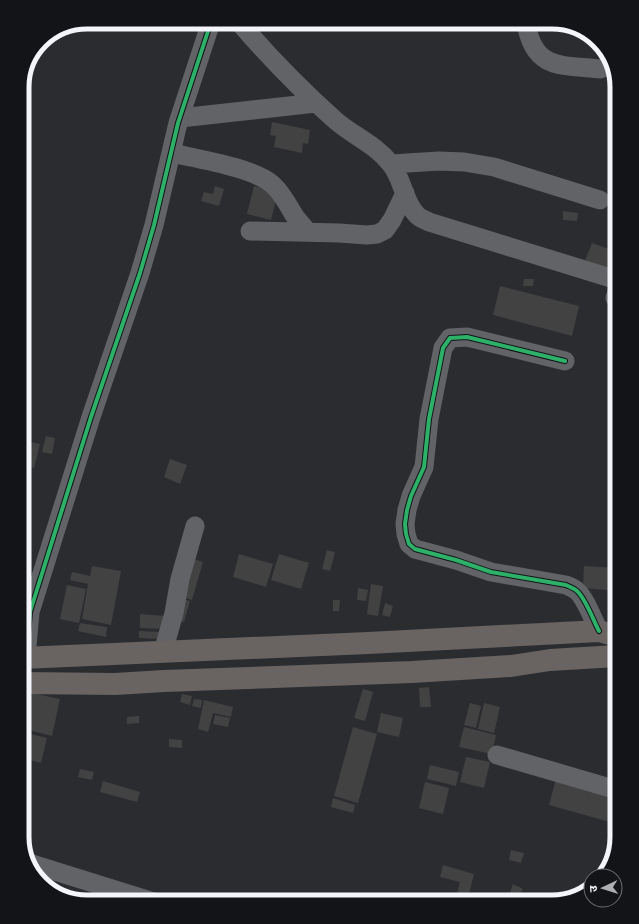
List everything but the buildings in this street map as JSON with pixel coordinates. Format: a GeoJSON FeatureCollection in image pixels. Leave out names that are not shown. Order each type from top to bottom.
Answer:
{"type":"FeatureCollection","features":[{"type":"Feature","properties":{"kind":"highway"},"geometry":{"type":"LineString","coordinates":[[29,658],[608,634]]}},
{"type":"Feature","properties":{"kind":"highway"},"geometry":{"type":"LineString","coordinates":[[29,683],[114,684],[412,672],[511,666],[550,660],[610,656]]}},
{"type":"Feature","properties":{"kind":"street"},"geometry":{"type":"LineString","coordinates":[[29,620],[30,612],[91,417],[140,273],[154,225],[180,118],[209,29]]}},
{"type":"Feature","properties":{"kind":"street"},"geometry":{"type":"LineString","coordinates":[[245,29],[294,83],[336,121],[350,132],[371,144],[382,154],[391,164],[400,179],[408,201],[417,216],[429,222],[610,287]]}},
{"type":"Feature","properties":{"kind":"street"},"geometry":{"type":"LineString","coordinates":[[527,29],[534,50],[544,60],[560,65],[601,69]]}},
{"type":"Feature","properties":{"kind":"street"},"geometry":{"type":"LineString","coordinates":[[180,118],[316,103]]}},
{"type":"Feature","properties":{"kind":"street"},"geometry":{"type":"LineString","coordinates":[[172,153],[226,165],[262,178],[273,185],[283,196],[295,217],[308,232]]}},
{"type":"Feature","properties":{"kind":"street"},"geometry":{"type":"LineString","coordinates":[[391,164],[439,161],[464,162],[487,166],[600,200]]}},
{"type":"Feature","properties":{"kind":"street"},"geometry":{"type":"LineString","coordinates":[[250,231],[367,235],[377,234],[385,230],[392,220],[405,193]]}},
{"type":"Feature","properties":{"kind":"street"},"geometry":{"type":"LineString","coordinates":[[565,361],[467,337],[450,338],[445,343],[429,419],[424,467],[411,496],[407,510],[405,524],[406,534],[409,544],[415,549],[456,560],[491,572],[566,585],[573,588],[578,592],[608,634]]}},
{"type":"Feature","properties":{"kind":"street"},"geometry":{"type":"LineString","coordinates":[[163,652],[174,613],[180,579],[195,526]]}},
{"type":"Feature","properties":{"kind":"street"},"geometry":{"type":"LineString","coordinates":[[497,755],[610,788]]}},
{"type":"Feature","properties":{"kind":"street"},"geometry":{"type":"LineString","coordinates":[[37,865],[132,895]]}},
{"type":"Feature","properties":{"kind":"cycle path"},"geometry":{"type":"LineString","coordinates":[[29,624],[30,612],[91,417],[140,273],[154,225],[178,123],[209,29]]}},
{"type":"Feature","properties":{"kind":"cycle path"},"geometry":{"type":"LineString","coordinates":[[565,361],[467,337],[450,338],[443,348],[429,419],[424,467],[411,496],[407,510],[405,524],[406,534],[409,544],[415,549],[456,560],[491,572],[566,585],[573,588],[583,599],[599,631]]}}]}
